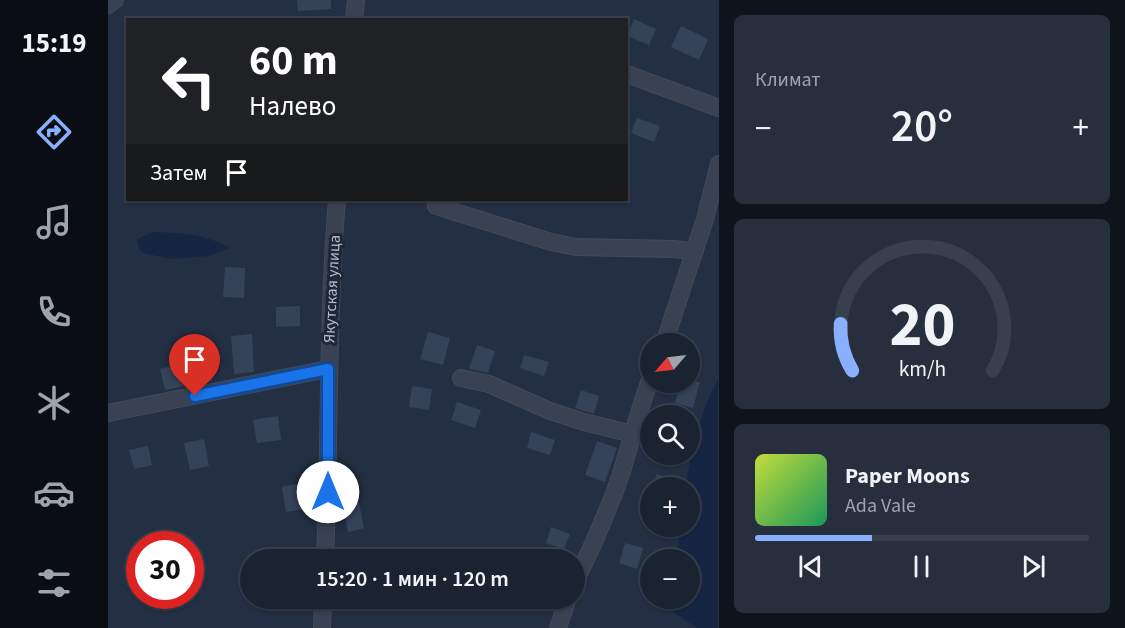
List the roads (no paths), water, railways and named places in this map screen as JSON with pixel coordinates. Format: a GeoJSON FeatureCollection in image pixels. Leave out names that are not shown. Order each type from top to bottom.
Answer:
{"type":"FeatureCollection","features":[{"type":"Feature","properties":{"kind":"street"},"geometry":{"type":"LineString","coordinates":[[108,5],[115,0]]}},
{"type":"Feature","properties":{"kind":"street"},"geometry":{"type":"LineString","coordinates":[[354,18],[356,0]]}},
{"type":"Feature","properties":{"kind":"street"},"geometry":{"type":"LineString","coordinates":[[628,74],[718,108]]}},
{"type":"Feature","properties":{"kind":"street"},"geometry":{"type":"LineString","coordinates":[[668,333],[695,251],[718,164]]}},
{"type":"Feature","properties":{"kind":"street","name":"Якутская улица"},"geometry":{"type":"LineString","coordinates":[[325,549],[328,369],[338,201]]}},
{"type":"Feature","properties":{"kind":"street"},"geometry":{"type":"LineString","coordinates":[[436,206],[551,242],[576,247],[695,251]]}},
{"type":"Feature","properties":{"kind":"street"},"geometry":{"type":"LineString","coordinates":[[108,413],[328,369]]}},
{"type":"Feature","properties":{"kind":"street"},"geometry":{"type":"LineString","coordinates":[[461,378],[489,384],[550,411],[633,434]]}},
{"type":"Feature","properties":{"kind":"street"},"geometry":{"type":"LineString","coordinates":[[585,563],[615,490],[644,393]]}},
{"type":"Feature","properties":{"kind":"street"},"geometry":{"type":"LineString","coordinates":[[322,628],[323,609]]}},
{"type":"Feature","properties":{"kind":"street"},"geometry":{"type":"LineString","coordinates":[[558,628],[564,609]]}},
{"type":"Feature","properties":{"kind":"water"},"geometry":{"type":"Polygon","coordinates":[[[154,232],[202,237],[229,248],[209,256],[174,259],[143,253],[139,249],[137,239],[154,232]]]}},
{"type":"Feature","properties":{"kind":"water"},"geometry":{"type":"Polygon","coordinates":[[[718,380],[718,628],[697,628],[669,609],[700,609],[700,549],[677,549],[680,537],[700,537],[700,477],[687,477],[689,465],[700,465],[700,422],[718,380]]]}}]}
